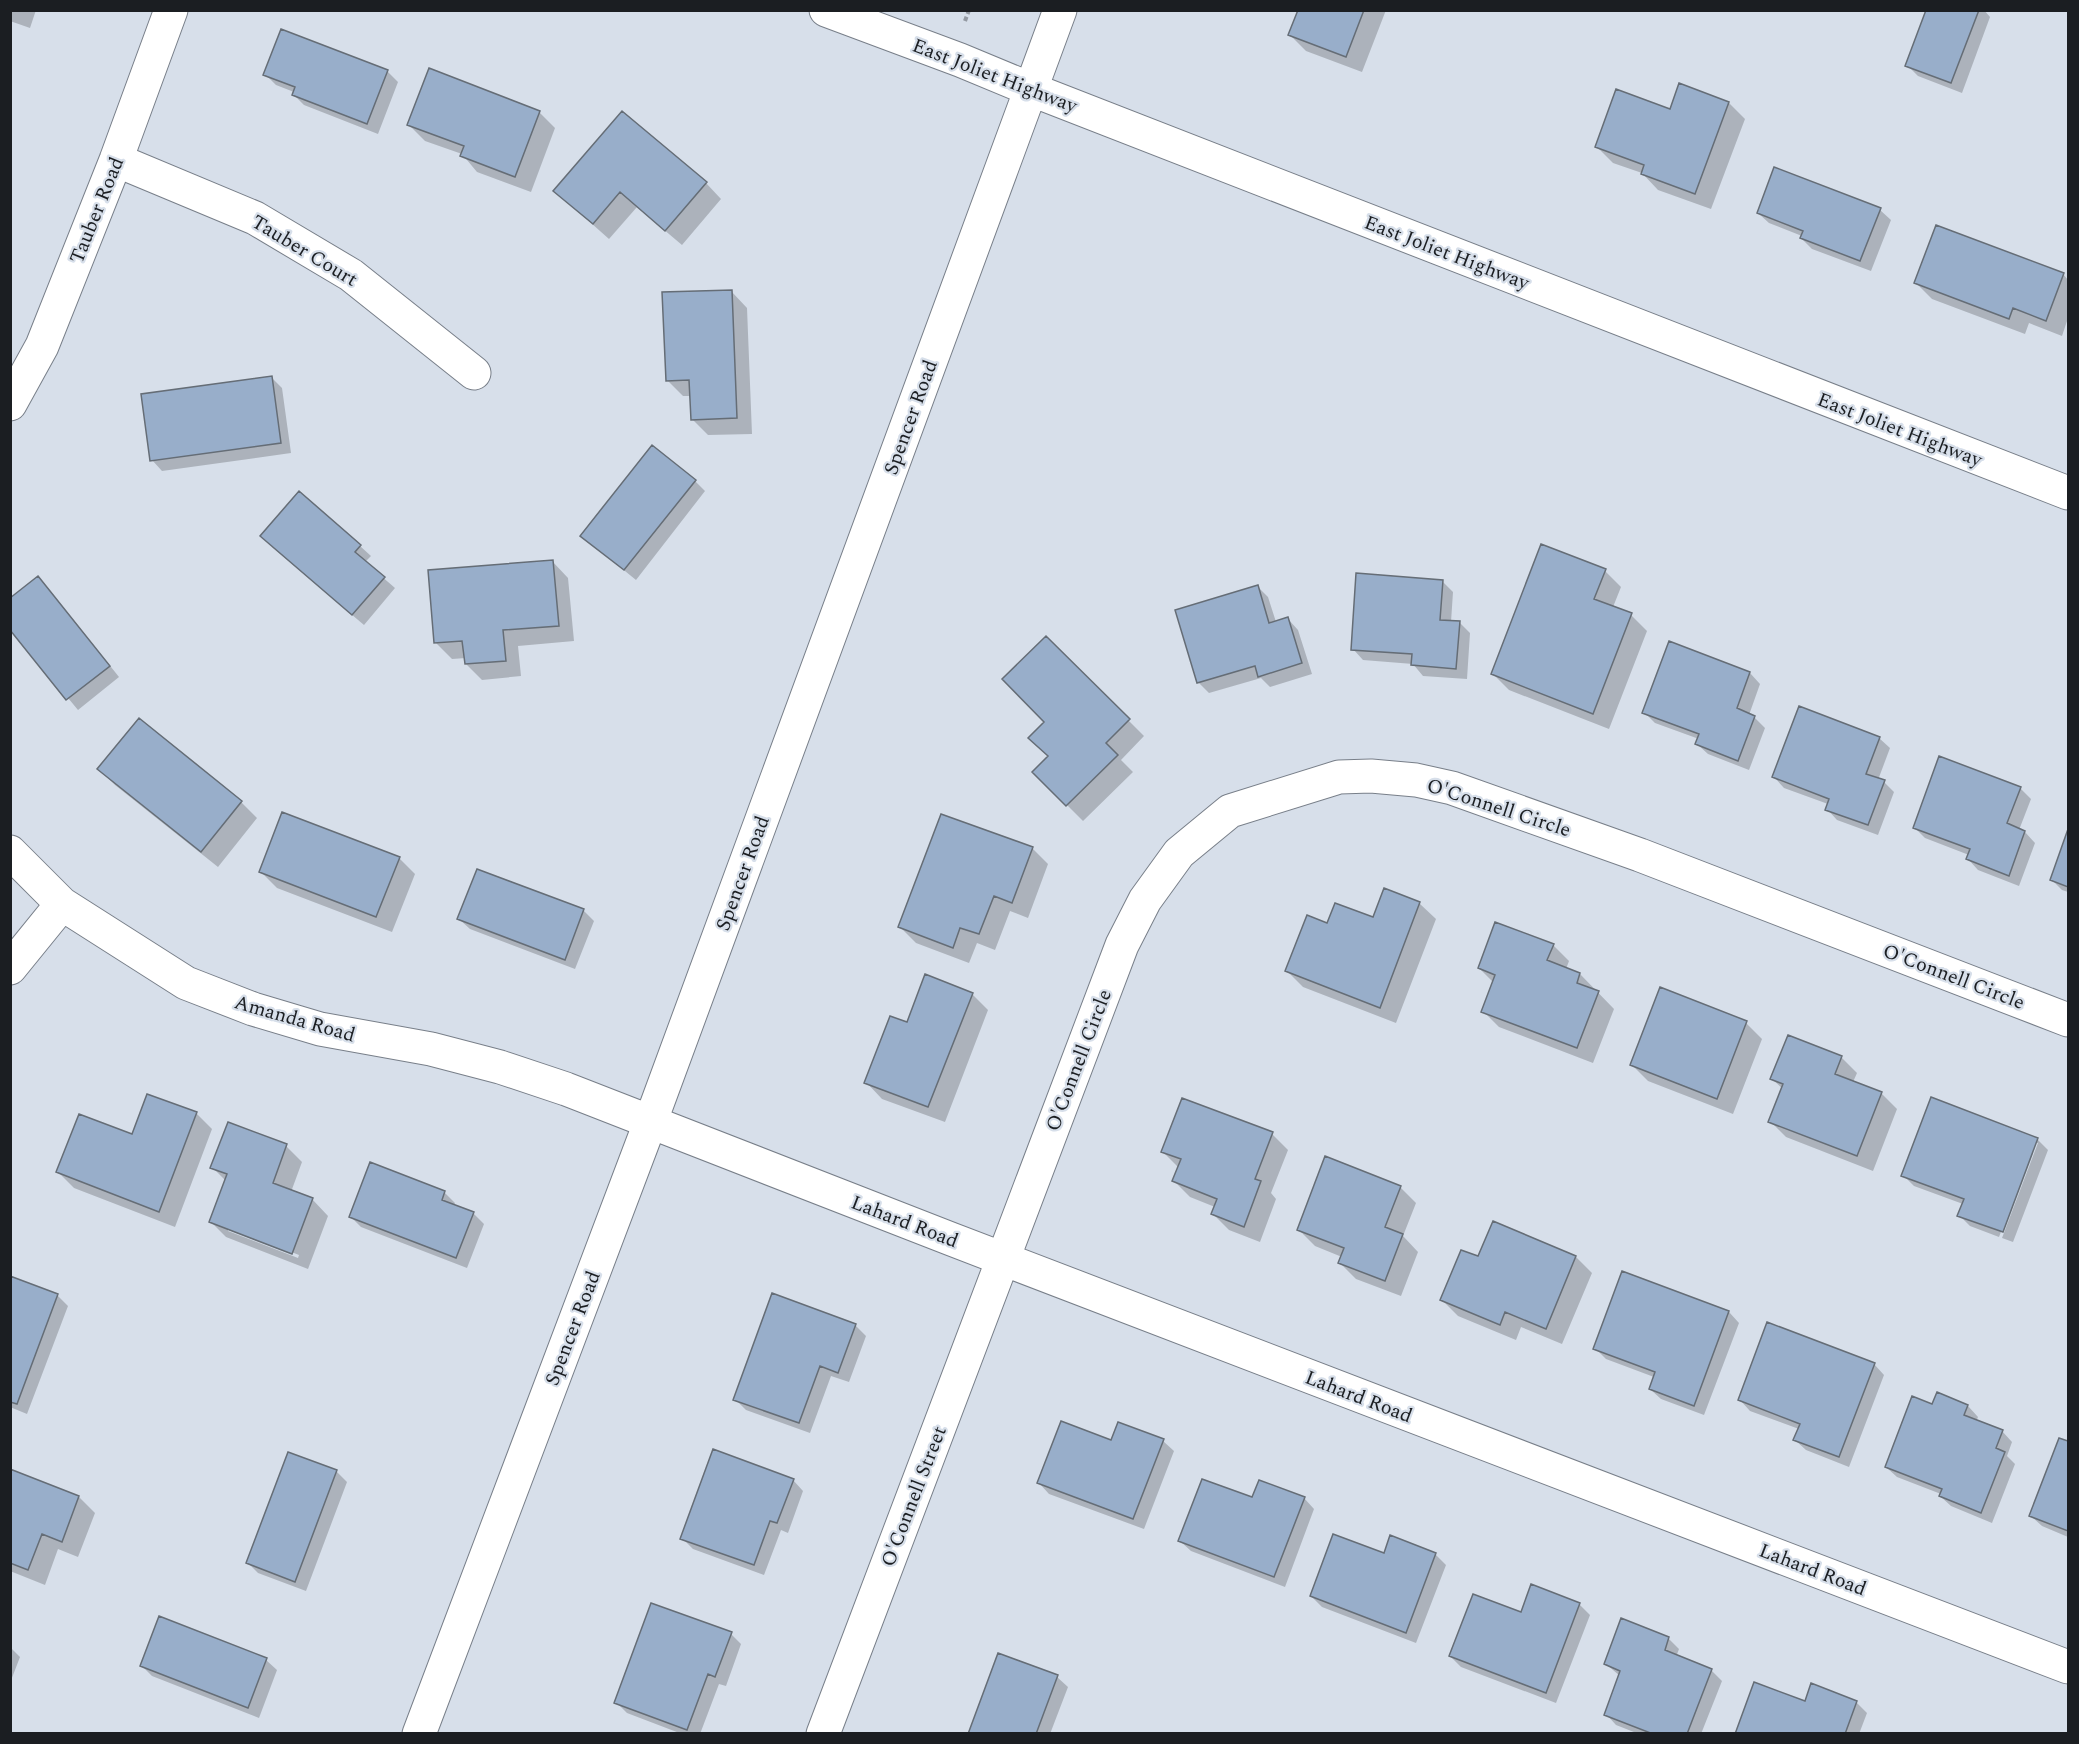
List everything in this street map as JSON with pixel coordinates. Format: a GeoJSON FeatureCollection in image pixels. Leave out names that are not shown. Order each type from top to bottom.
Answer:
{"type":"FeatureCollection","features":[{"type":"Feature","properties":{"kind":"street","name":"Tauber Road"},"geometry":{"type":"LineString","coordinates":[[10,404],[42,346],[116,160],[171,10]]}},
{"type":"Feature","properties":{"kind":"street","name":"East Joliet Highway"},"geometry":{"type":"LineString","coordinates":[[826,10],[960,60],[2068,493]]}},
{"type":"Feature","properties":{"kind":"street","name":"Spencer Road"},"geometry":{"type":"LineString","coordinates":[[419,1734],[650,1123],[1060,10]]}},
{"type":"Feature","properties":{"kind":"street","name":"Tauber Court"},"geometry":{"type":"LineString","coordinates":[[116,160],[265,224],[351,275],[474,373]]}},
{"type":"Feature","properties":{"kind":"street","name":"O'Connell Circle"},"geometry":{"type":"LineString","coordinates":[[1002,1258],[1122,945],[1145,900],[1179,854],[1230,811],[1339,777],[1371,776],[1416,780],[1452,788],[1640,855],[2068,1020]]}},
{"type":"Feature","properties":{"kind":"street","name":"Amanda Road"},"geometry":{"type":"LineString","coordinates":[[10,852],[62,904],[186,983],[254,1009],[320,1029],[431,1049],[500,1067],[566,1089],[650,1123]]}},
{"type":"Feature","properties":{"kind":"street"},"geometry":{"type":"LineString","coordinates":[[10,968],[62,904]]}},
{"type":"Feature","properties":{"kind":"street","name":"Lahard Road"},"geometry":{"type":"LineString","coordinates":[[650,1123],[2068,1667]]}},
{"type":"Feature","properties":{"kind":"street","name":"O'Connell Street"},"geometry":{"type":"LineString","coordinates":[[824,1734],[1002,1258]]}},
{"type":"Feature","properties":{"kind":"building"},"geometry":{"type":"Polygon","coordinates":[[[1298,10],[1364,10],[1346,57],[1288,35],[1298,10]]]}},
{"type":"Feature","properties":{"kind":"building"},"geometry":{"type":"Polygon","coordinates":[[[1926,10],[1979,10],[1951,83],[1905,66],[1926,10]]]}},
{"type":"Feature","properties":{"kind":"building"},"geometry":{"type":"Polygon","coordinates":[[[281,29],[388,70],[367,124],[292,95],[295,87],[263,75],[281,29]]]}},
{"type":"Feature","properties":{"kind":"building"},"geometry":{"type":"Polygon","coordinates":[[[429,68],[540,111],[515,177],[460,156],[464,146],[407,125],[429,68]]]}},
{"type":"Feature","properties":{"kind":"building"},"geometry":{"type":"Polygon","coordinates":[[[1679,83],[1729,102],[1695,194],[1641,174],[1644,165],[1595,147],[1616,89],[1670,109],[1679,83]]]}},
{"type":"Feature","properties":{"kind":"building"},"geometry":{"type":"Polygon","coordinates":[[[622,111],[707,182],[665,231],[620,192],[593,224],[553,191],[622,111]]]}},
{"type":"Feature","properties":{"kind":"building"},"geometry":{"type":"Polygon","coordinates":[[[1774,167],[1881,208],[1860,261],[1800,238],[1803,231],[1757,213],[1774,167]]]}},
{"type":"Feature","properties":{"kind":"building"},"geometry":{"type":"Polygon","coordinates":[[[1936,225],[2064,273],[2046,321],[2013,308],[2009,319],[1914,283],[1936,225]]]}},
{"type":"Feature","properties":{"kind":"building"},"geometry":{"type":"Polygon","coordinates":[[[732,290],[737,418],[691,420],[689,380],[666,381],[662,292],[732,290]]]}},
{"type":"Feature","properties":{"kind":"building"},"geometry":{"type":"Polygon","coordinates":[[[272,376],[281,443],[150,461],[141,394],[272,376]]]}},
{"type":"Feature","properties":{"kind":"building"},"geometry":{"type":"Polygon","coordinates":[[[652,445],[696,480],[624,570],[580,536],[652,445]]]}},
{"type":"Feature","properties":{"kind":"building"},"geometry":{"type":"Polygon","coordinates":[[[299,491],[361,545],[355,552],[385,577],[352,615],[260,536],[299,491]]]}},
{"type":"Feature","properties":{"kind":"building"},"geometry":{"type":"Polygon","coordinates":[[[1541,544],[1606,569],[1594,599],[1632,613],[1593,714],[1491,674],[1541,544]]]}},
{"type":"Feature","properties":{"kind":"building"},"geometry":{"type":"Polygon","coordinates":[[[553,560],[559,626],[503,630],[506,661],[465,664],[462,641],[434,643],[428,570],[553,560]]]}},
{"type":"Feature","properties":{"kind":"building"},"geometry":{"type":"Polygon","coordinates":[[[1356,573],[1443,580],[1440,620],[1460,621],[1456,669],[1411,665],[1412,654],[1351,650],[1356,573]]]}},
{"type":"Feature","properties":{"kind":"building"},"geometry":{"type":"Polygon","coordinates":[[[38,576],[110,666],[66,700],[10,630],[10,598],[38,576]]]}},
{"type":"Feature","properties":{"kind":"building"},"geometry":{"type":"Polygon","coordinates":[[[1258,585],[1269,623],[1288,617],[1302,663],[1258,677],[1255,666],[1197,683],[1175,610],[1258,585]]]}},
{"type":"Feature","properties":{"kind":"building"},"geometry":{"type":"Polygon","coordinates":[[[1046,636],[1130,719],[1106,743],[1118,755],[1066,806],[1032,772],[1048,756],[1028,738],[1044,722],[1002,679],[1046,636]]]}},
{"type":"Feature","properties":{"kind":"building"},"geometry":{"type":"Polygon","coordinates":[[[1669,641],[1750,672],[1737,708],[1755,716],[1738,761],[1695,744],[1699,734],[1642,713],[1669,641]]]}},
{"type":"Feature","properties":{"kind":"building"},"geometry":{"type":"Polygon","coordinates":[[[1799,706],[1880,737],[1866,774],[1885,780],[1868,825],[1825,810],[1829,799],[1772,777],[1799,706]]]}},
{"type":"Feature","properties":{"kind":"building"},"geometry":{"type":"Polygon","coordinates":[[[139,718],[242,801],[201,852],[97,769],[139,718]]]}},
{"type":"Feature","properties":{"kind":"building"},"geometry":{"type":"Polygon","coordinates":[[[1939,756],[2021,787],[2007,823],[2025,831],[2009,876],[1966,859],[1970,849],[1913,828],[1939,756]]]}},
{"type":"Feature","properties":{"kind":"building"},"geometry":{"type":"Polygon","coordinates":[[[282,812],[400,857],[376,917],[259,872],[282,812]]]}},
{"type":"Feature","properties":{"kind":"building"},"geometry":{"type":"Polygon","coordinates":[[[941,814],[1033,847],[1012,903],[994,896],[979,934],[960,928],[953,948],[898,927],[941,814]]]}},
{"type":"Feature","properties":{"kind":"building"},"geometry":{"type":"Polygon","coordinates":[[[2068,829],[2068,887],[2050,880],[2068,829]]]}},
{"type":"Feature","properties":{"kind":"building"},"geometry":{"type":"Polygon","coordinates":[[[477,869],[584,909],[565,960],[457,919],[477,869]]]}},
{"type":"Feature","properties":{"kind":"building"},"geometry":{"type":"Polygon","coordinates":[[[1384,888],[1420,902],[1380,1008],[1285,971],[1307,915],[1327,923],[1335,903],[1373,917],[1384,888]]]}},
{"type":"Feature","properties":{"kind":"building"},"geometry":{"type":"Polygon","coordinates":[[[1495,922],[1554,944],[1547,960],[1580,973],[1577,983],[1599,991],[1577,1048],[1481,1012],[1495,975],[1478,968],[1495,922]]]}},
{"type":"Feature","properties":{"kind":"building"},"geometry":{"type":"Polygon","coordinates":[[[925,974],[973,993],[928,1107],[864,1083],[890,1016],[907,1022],[925,974]]]}},
{"type":"Feature","properties":{"kind":"building"},"geometry":{"type":"Polygon","coordinates":[[[1660,987],[1747,1021],[1717,1099],[1630,1065],[1660,987]]]}},
{"type":"Feature","properties":{"kind":"building"},"geometry":{"type":"Polygon","coordinates":[[[1788,1035],[1842,1056],[1835,1074],[1882,1092],[1857,1156],[1768,1122],[1783,1084],[1770,1079],[1788,1035]]]}},
{"type":"Feature","properties":{"kind":"building"},"geometry":{"type":"Polygon","coordinates":[[[147,1094],[197,1112],[159,1212],[56,1172],[79,1114],[132,1134],[147,1094]]]}},
{"type":"Feature","properties":{"kind":"building"},"geometry":{"type":"Polygon","coordinates":[[[1931,1097],[2038,1138],[2003,1232],[1957,1216],[1964,1199],[1901,1176],[1931,1097]]]}},
{"type":"Feature","properties":{"kind":"building"},"geometry":{"type":"Polygon","coordinates":[[[1182,1098],[1273,1132],[1255,1179],[1261,1181],[1244,1227],[1211,1214],[1217,1199],[1172,1181],[1181,1159],[1161,1152],[1182,1098]]]}},
{"type":"Feature","properties":{"kind":"building"},"geometry":{"type":"Polygon","coordinates":[[[228,1122],[287,1144],[273,1183],[313,1198],[292,1254],[209,1222],[227,1174],[210,1168],[228,1122]]]}},
{"type":"Feature","properties":{"kind":"building"},"geometry":{"type":"Polygon","coordinates":[[[1325,1156],[1401,1186],[1385,1227],[1403,1234],[1385,1281],[1338,1263],[1344,1248],[1297,1230],[1325,1156]]]}},
{"type":"Feature","properties":{"kind":"building"},"geometry":{"type":"Polygon","coordinates":[[[370,1162],[445,1191],[442,1200],[474,1212],[456,1258],[349,1217],[370,1162]]]}},
{"type":"Feature","properties":{"kind":"building"},"geometry":{"type":"Polygon","coordinates":[[[1493,1221],[1576,1256],[1546,1329],[1505,1312],[1500,1325],[1440,1300],[1461,1250],[1478,1256],[1493,1221]]]}},
{"type":"Feature","properties":{"kind":"building"},"geometry":{"type":"Polygon","coordinates":[[[1622,1271],[1729,1311],[1694,1406],[1649,1389],[1655,1372],[1593,1349],[1622,1271]]]}},
{"type":"Feature","properties":{"kind":"building"},"geometry":{"type":"Polygon","coordinates":[[[10,1276],[58,1294],[17,1404],[10,1402],[10,1276]]]}},
{"type":"Feature","properties":{"kind":"building"},"geometry":{"type":"Polygon","coordinates":[[[772,1293],[856,1324],[838,1373],[820,1366],[799,1423],[733,1400],[772,1293]]]}},
{"type":"Feature","properties":{"kind":"building"},"geometry":{"type":"Polygon","coordinates":[[[1767,1322],[1875,1363],[1839,1457],[1793,1440],[1800,1424],[1738,1400],[1767,1322]]]}},
{"type":"Feature","properties":{"kind":"building"},"geometry":{"type":"Polygon","coordinates":[[[1937,1392],[1968,1405],[1964,1415],[2003,1430],[1996,1448],[2005,1452],[1981,1513],[1939,1496],[1942,1489],[1885,1467],[1912,1396],[1932,1404],[1937,1392]]]}},
{"type":"Feature","properties":{"kind":"building"},"geometry":{"type":"Polygon","coordinates":[[[1061,1421],[1111,1440],[1118,1422],[1164,1439],[1133,1519],[1037,1483],[1061,1421]]]}},
{"type":"Feature","properties":{"kind":"building"},"geometry":{"type":"Polygon","coordinates":[[[2059,1438],[2068,1441],[2068,1531],[2029,1516],[2059,1438]]]}},
{"type":"Feature","properties":{"kind":"building"},"geometry":{"type":"Polygon","coordinates":[[[713,1449],[794,1479],[777,1523],[770,1521],[754,1565],[680,1539],[713,1449]]]}},
{"type":"Feature","properties":{"kind":"building"},"geometry":{"type":"Polygon","coordinates":[[[288,1452],[337,1470],[295,1582],[246,1563],[288,1452]]]}},
{"type":"Feature","properties":{"kind":"building"},"geometry":{"type":"Polygon","coordinates":[[[10,1469],[79,1496],[62,1542],[42,1534],[28,1570],[10,1563],[10,1469]]]}},
{"type":"Feature","properties":{"kind":"building"},"geometry":{"type":"Polygon","coordinates":[[[1202,1479],[1252,1497],[1259,1480],[1305,1497],[1274,1577],[1178,1541],[1202,1479]]]}},
{"type":"Feature","properties":{"kind":"building"},"geometry":{"type":"Polygon","coordinates":[[[1333,1534],[1384,1553],[1390,1535],[1436,1553],[1406,1633],[1310,1596],[1333,1534]]]}},
{"type":"Feature","properties":{"kind":"building"},"geometry":{"type":"Polygon","coordinates":[[[1531,1584],[1580,1603],[1546,1693],[1449,1656],[1473,1594],[1521,1612],[1531,1584]]]}},
{"type":"Feature","properties":{"kind":"building"},"geometry":{"type":"Polygon","coordinates":[[[651,1603],[732,1632],[715,1677],[708,1674],[687,1730],[614,1703],[651,1603]]]}},
{"type":"Feature","properties":{"kind":"building"},"geometry":{"type":"Polygon","coordinates":[[[159,1616],[267,1658],[248,1708],[140,1666],[159,1616]]]}},
{"type":"Feature","properties":{"kind":"building"},"geometry":{"type":"Polygon","coordinates":[[[1621,1618],[1669,1637],[1665,1650],[1712,1669],[1687,1734],[1653,1734],[1604,1715],[1620,1671],[1604,1664],[1621,1618]]]}},
{"type":"Feature","properties":{"kind":"building"},"geometry":{"type":"Polygon","coordinates":[[[998,1653],[1058,1675],[1036,1734],[968,1734],[998,1653]]]}},
{"type":"Feature","properties":{"kind":"building"},"geometry":{"type":"Polygon","coordinates":[[[1754,1682],[1805,1701],[1811,1683],[1857,1701],[1845,1734],[1735,1734],[1754,1682]]]}}]}
